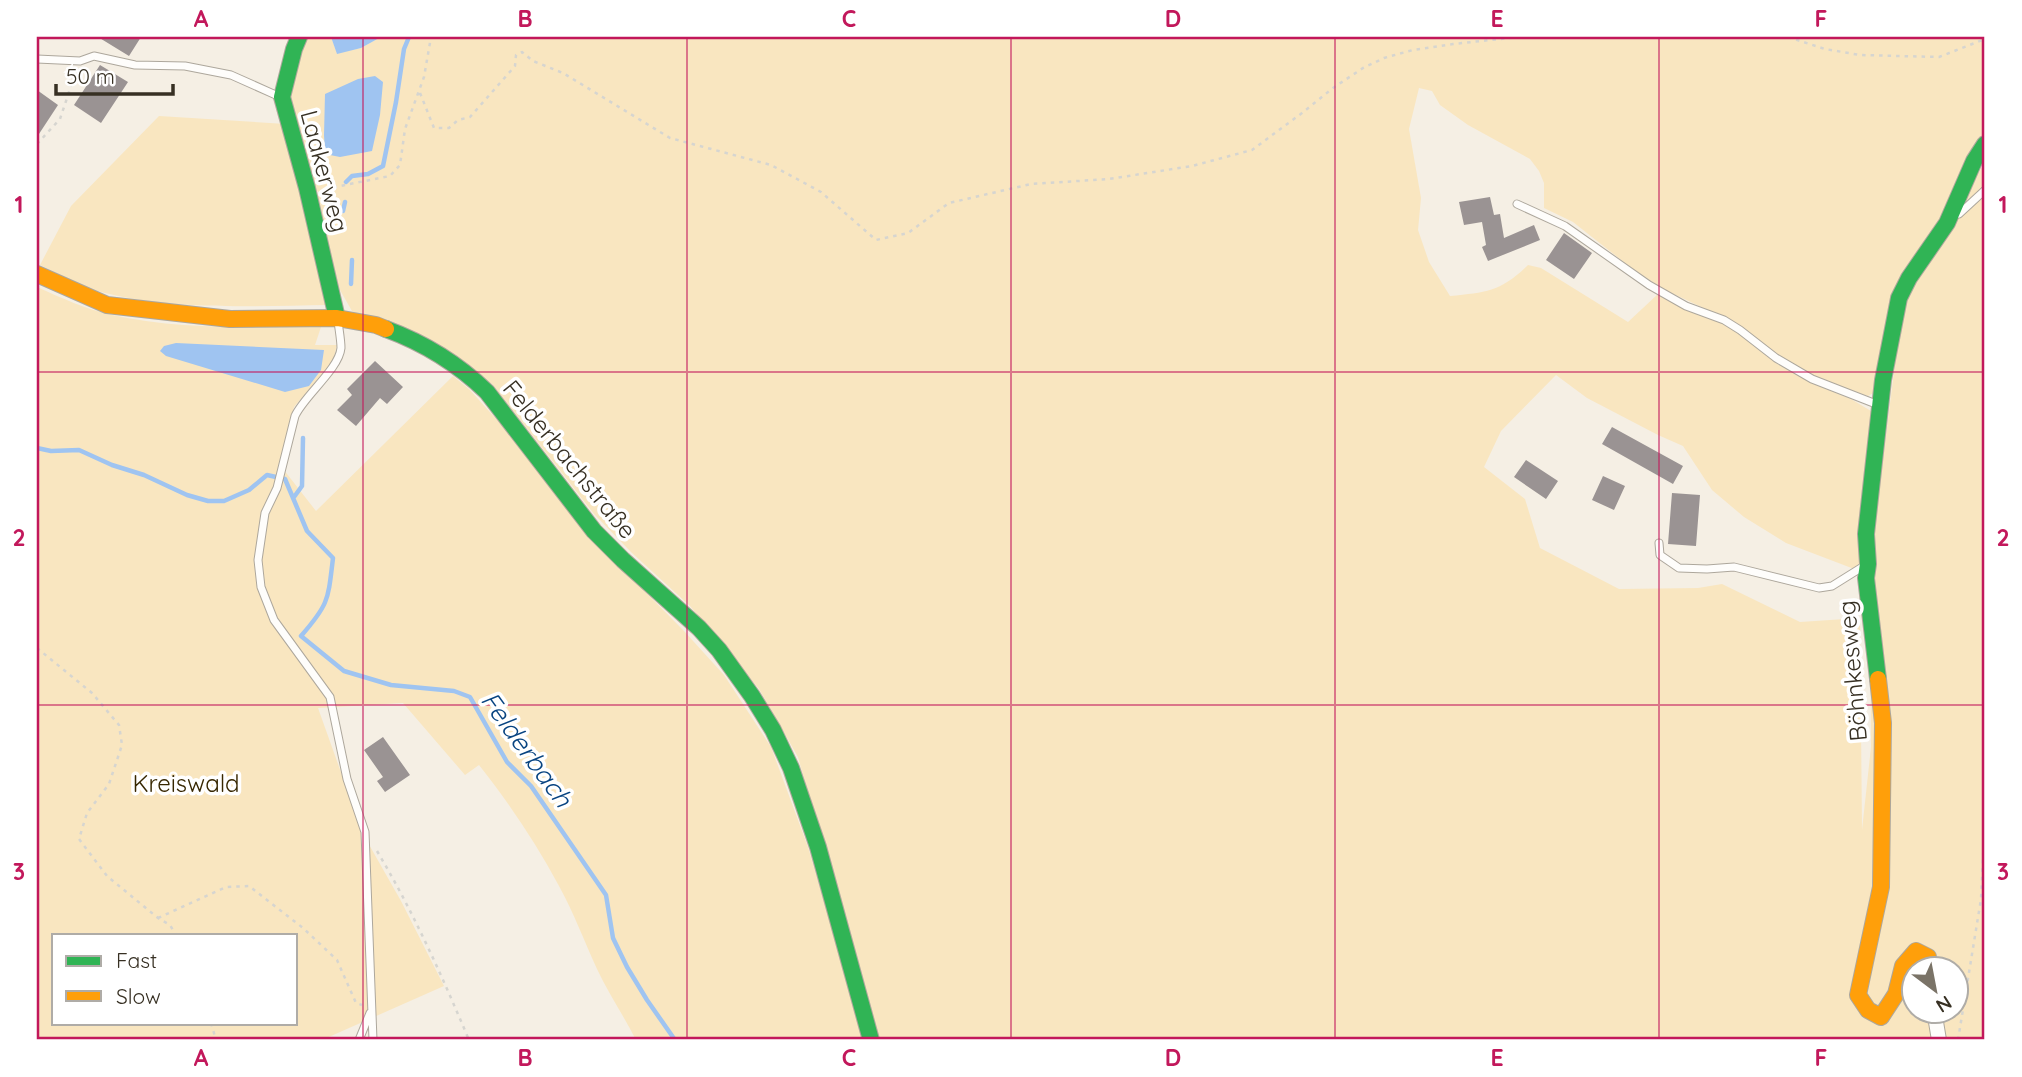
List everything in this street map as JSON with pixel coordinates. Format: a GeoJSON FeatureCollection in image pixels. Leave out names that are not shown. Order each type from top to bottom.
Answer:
{"type":"FeatureCollection","features":[{"type":"Feature","properties":{"kind":"street","name":"Laakerweg"},"geometry":{"type":"LineString","coordinates":[[299,37],[282,97],[337,317]]}},
{"type":"Feature","properties":{"kind":"street","name":"Böhnkesweg"},"geometry":{"type":"LineString","coordinates":[[1899,982],[1896,994],[1881,1017],[1868,1010],[1857,995],[1881,887],[1883,723],[1866,578],[1866,534],[1883,380],[1899,298],[1909,278],[1947,223],[1985,144]]}},
{"type":"Feature","properties":{"kind":"street","name":"Felderbachstraße"},"geometry":{"type":"LineString","coordinates":[[37,274],[107,305],[229,319],[337,317],[376,325],[411,338],[466,372],[487,392],[594,531],[622,560],[699,628],[734,670],[773,730],[791,768],[818,847],[871,1040]]}},
{"type":"Feature","properties":{"kind":"lane"},"geometry":{"type":"LineString","coordinates":[[37,59],[80,61],[94,56],[135,65],[186,66],[231,75],[282,97]]}},
{"type":"Feature","properties":{"kind":"lane","name":"Böhnkesweg"},"geometry":{"type":"LineString","coordinates":[[1947,223],[1985,190]]}},
{"type":"Feature","properties":{"kind":"lane"},"geometry":{"type":"LineString","coordinates":[[1517,204],[1565,226],[1649,285],[1686,306],[1724,320],[1776,358],[1812,379],[1880,405]]}},
{"type":"Feature","properties":{"kind":"lane"},"geometry":{"type":"LineString","coordinates":[[337,317],[341,350],[295,416],[277,488],[265,513],[258,559],[261,587],[274,620],[330,697],[348,779],[365,832],[373,1040]]}},
{"type":"Feature","properties":{"kind":"lane"},"geometry":{"type":"LineString","coordinates":[[1660,543],[1660,555],[1679,568],[1734,567],[1819,588],[1832,586],[1868,564]]}},
{"type":"Feature","properties":{"kind":"lane"},"geometry":{"type":"LineString","coordinates":[[359,1040],[371,1009]]}},
{"type":"Feature","properties":{"kind":"path"},"geometry":{"type":"LineString","coordinates":[[308,193],[390,176],[400,165],[405,129],[424,77],[431,37]]}},
{"type":"Feature","properties":{"kind":"path"},"geometry":{"type":"LineString","coordinates":[[419,93],[434,128],[449,128],[458,120],[470,117],[515,66],[516,55],[522,52],[533,61],[563,73],[670,138],[771,165],[821,192],[876,240],[908,233],[948,203],[1031,184],[1109,179],[1192,166],[1252,150],[1333,88],[1384,58],[1413,50],[1519,37]]}},
{"type":"Feature","properties":{"kind":"path"},"geometry":{"type":"LineString","coordinates":[[1788,37],[1825,49],[1860,55],[1939,57],[1985,39]]}},
{"type":"Feature","properties":{"kind":"path"},"geometry":{"type":"LineString","coordinates":[[37,144],[61,119],[80,61]]}},
{"type":"Feature","properties":{"kind":"path"},"geometry":{"type":"LineString","coordinates":[[37,648],[92,694],[119,725],[121,745],[109,784],[87,813],[79,839],[107,876],[170,925],[175,934]]}},
{"type":"Feature","properties":{"kind":"path"},"geometry":{"type":"LineString","coordinates":[[1958,1040],[1981,899],[1985,816]]}},
{"type":"Feature","properties":{"kind":"path"},"geometry":{"type":"LineString","coordinates":[[365,832],[405,900],[469,1040]]}},
{"type":"Feature","properties":{"kind":"path"},"geometry":{"type":"LineString","coordinates":[[158,918],[226,887],[248,886],[303,928],[337,960],[356,1003],[371,1009]]}},
{"type":"Feature","properties":{"kind":"green space"},"geometry":{"type":"Polygon","coordinates":[[[303,37],[331,37],[337,53],[361,48],[381,37],[1985,37],[1985,142],[1907,277],[1875,392],[1868,396],[1805,372],[1712,312],[1663,289],[1573,222],[1544,208],[1544,183],[1530,159],[1468,125],[1440,105],[1432,91],[1419,88],[1409,129],[1421,198],[1418,230],[1429,262],[1450,296],[1501,286],[1528,265],[1541,268],[1628,322],[1658,294],[1726,324],[1776,363],[1871,411],[1862,572],[1786,543],[1744,517],[1712,490],[1683,446],[1587,398],[1556,375],[1501,431],[1484,467],[1525,499],[1540,548],[1619,589],[1698,588],[1722,584],[1800,622],[1860,618],[1862,830],[1871,747],[1870,563],[1903,300],[1985,162],[1985,1040],[877,1040],[798,757],[759,689],[690,606],[594,514],[492,384],[352,311],[340,290],[314,196],[336,195],[310,190],[286,98],[303,37]]]}},
{"type":"Feature","properties":{"kind":"green space"},"geometry":{"type":"Polygon","coordinates":[[[159,116],[286,124],[330,305],[211,306],[122,297],[94,290],[40,265],[71,206],[159,116]]]}},
{"type":"Feature","properties":{"kind":"green space","name":"Kreiswald"},"geometry":{"type":"Polygon","coordinates":[[[37,287],[93,310],[138,320],[216,327],[321,327],[315,345],[337,345],[333,361],[294,407],[280,465],[316,511],[453,376],[469,389],[597,543],[724,675],[771,747],[808,847],[865,1040],[636,1040],[601,978],[559,886],[511,809],[479,765],[465,775],[403,703],[318,708],[363,834],[444,986],[322,1040],[37,1040],[37,287]]]}},
{"type":"Feature","properties":{"kind":"water"},"geometry":{"type":"Polygon","coordinates":[[[331,37],[381,37],[361,48],[337,54],[331,37]]]}},
{"type":"Feature","properties":{"kind":"water"},"geometry":{"type":"Polygon","coordinates":[[[375,76],[383,82],[380,115],[372,151],[340,157],[325,154],[325,94],[358,79],[375,76]]]}},
{"type":"Feature","properties":{"kind":"water"},"geometry":{"type":"Polygon","coordinates":[[[176,343],[324,350],[321,370],[309,386],[285,392],[166,356],[160,351],[164,346],[176,343]]]}},
{"type":"Feature","properties":{"kind":"building"},"geometry":{"type":"Polygon","coordinates":[[[98,37],[141,37],[129,56],[98,37]]]}},
{"type":"Feature","properties":{"kind":"building"},"geometry":{"type":"Polygon","coordinates":[[[100,65],[128,82],[101,123],[74,105],[100,65]]]}},
{"type":"Feature","properties":{"kind":"building"},"geometry":{"type":"Polygon","coordinates":[[[37,90],[58,105],[37,137],[37,90]]]}},
{"type":"Feature","properties":{"kind":"building"},"geometry":{"type":"Polygon","coordinates":[[[1490,197],[1494,215],[1500,214],[1504,238],[1534,225],[1540,240],[1488,261],[1482,247],[1486,245],[1482,222],[1464,225],[1459,202],[1490,197]]]}},
{"type":"Feature","properties":{"kind":"building"},"geometry":{"type":"Polygon","coordinates":[[[1564,233],[1592,253],[1574,279],[1546,260],[1564,233]]]}},
{"type":"Feature","properties":{"kind":"building"},"geometry":{"type":"Polygon","coordinates":[[[375,361],[403,387],[387,404],[380,398],[356,426],[337,410],[352,395],[347,389],[375,361]]]}},
{"type":"Feature","properties":{"kind":"building"},"geometry":{"type":"Polygon","coordinates":[[[1612,427],[1683,466],[1673,484],[1602,444],[1612,427]]]}},
{"type":"Feature","properties":{"kind":"building"},"geometry":{"type":"Polygon","coordinates":[[[1526,460],[1558,481],[1546,499],[1514,477],[1526,460]]]}},
{"type":"Feature","properties":{"kind":"building"},"geometry":{"type":"Polygon","coordinates":[[[1603,476],[1625,486],[1614,510],[1592,500],[1603,476]]]}},
{"type":"Feature","properties":{"kind":"building"},"geometry":{"type":"Polygon","coordinates":[[[1672,493],[1700,495],[1696,546],[1668,544],[1672,493]]]}},
{"type":"Feature","properties":{"kind":"building"},"geometry":{"type":"Polygon","coordinates":[[[383,737],[410,775],[385,792],[377,781],[383,777],[364,750],[383,737]]]}},
{"type":"Feature","properties":{"kind":"waterway"},"geometry":{"type":"LineString","coordinates":[[346,182],[352,176],[368,174],[383,166],[404,49],[409,37]]}},
{"type":"Feature","properties":{"kind":"waterway"},"geometry":{"type":"LineString","coordinates":[[343,211],[345,202]]}},
{"type":"Feature","properties":{"kind":"waterway"},"geometry":{"type":"LineString","coordinates":[[351,284],[352,260]]}},
{"type":"Feature","properties":{"kind":"waterway"},"geometry":{"type":"LineString","coordinates":[[294,497],[302,486],[303,438]]}},
{"type":"Feature","properties":{"kind":"waterway","name":"Felderbach"},"geometry":{"type":"LineString","coordinates":[[37,448],[51,451],[79,450],[187,495],[208,501],[224,501],[249,490],[267,475],[285,479],[307,531],[333,558],[326,601],[301,636],[344,671],[391,685],[454,691],[470,697],[507,762],[531,786],[606,895],[613,938],[647,1000],[675,1040]]}},
{"type":"Feature","properties":{"kind":"traffic: fast"},"geometry":{"type":"LineString","coordinates":[[299,37],[282,97],[307,188],[337,318]]}},
{"type":"Feature","properties":{"kind":"traffic: fast"},"geometry":{"type":"LineString","coordinates":[[1878,679],[1866,578],[1866,534],[1883,380],[1899,298],[1909,278],[1947,223],[1974,161],[1985,144]]}},
{"type":"Feature","properties":{"kind":"traffic: fast"},"geometry":{"type":"LineString","coordinates":[[386,329],[440,355],[487,392],[594,531],[699,628],[719,650],[752,696],[773,730],[791,768],[818,847],[871,1040]]}},
{"type":"Feature","properties":{"kind":"traffic: slow"},"geometry":{"type":"LineString","coordinates":[[37,274],[107,305],[230,319],[337,318],[386,329]]}},
{"type":"Feature","properties":{"kind":"traffic: slow"},"geometry":{"type":"LineString","coordinates":[[1878,679],[1883,723],[1881,887],[1858,995],[1868,1010],[1881,1017],[1896,994],[1899,982]]}},
{"type":"Feature","properties":{"kind":"traffic: slow"},"geometry":{"type":"LineString","coordinates":[[1913,954],[1916,951],[1922,954]]}}]}
